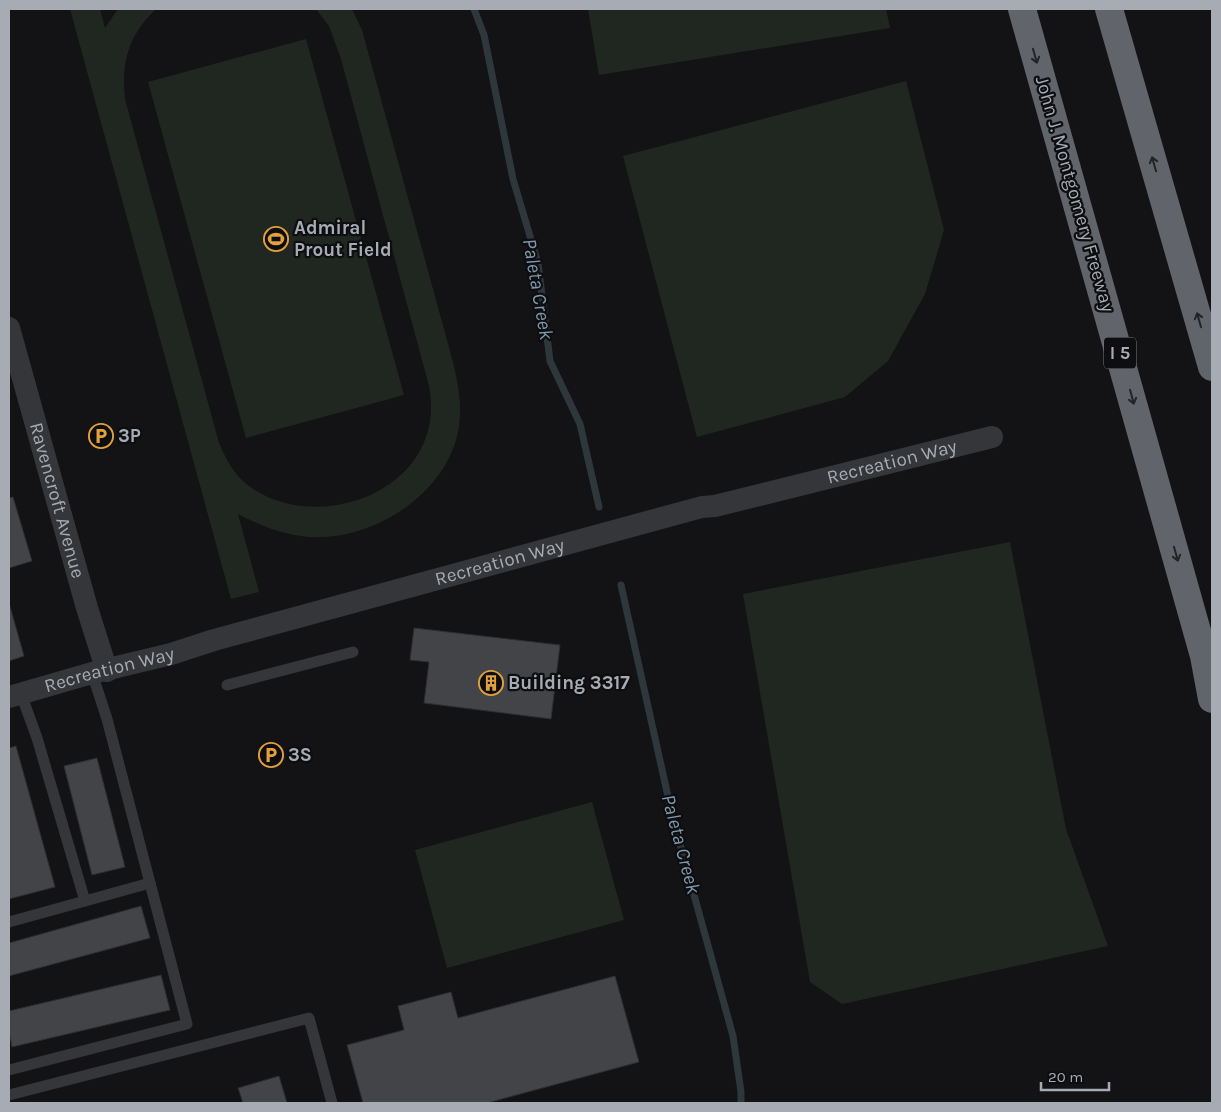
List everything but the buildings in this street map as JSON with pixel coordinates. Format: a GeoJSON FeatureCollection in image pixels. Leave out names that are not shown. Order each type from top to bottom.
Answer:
{"type":"FeatureCollection","features":[{"type":"Feature","properties":{"kind":"highway","name":"John J. Montgomery Freeway"},"geometry":{"type":"LineString","coordinates":[[1022,9],[1204,656],[1212,699]]}},
{"type":"Feature","properties":{"kind":"highway"},"geometry":{"type":"LineString","coordinates":[[1109,9],[1212,367]]}},
{"type":"Feature","properties":{"kind":"street","name":"Ravencroft Avenue"},"geometry":{"type":"LineString","coordinates":[[9,328],[87,608],[100,672]]}},
{"type":"Feature","properties":{"kind":"street","name":"Recreation Way"},"geometry":{"type":"LineString","coordinates":[[15,696],[702,507],[715,506],[992,437]]}},
{"type":"Feature","properties":{"kind":"lane"},"geometry":{"type":"LineString","coordinates":[[227,685],[353,652]]}},
{"type":"Feature","properties":{"kind":"lane"},"geometry":{"type":"LineString","coordinates":[[9,1070],[187,1024],[107,719],[100,672]]}},
{"type":"Feature","properties":{"kind":"lane"},"geometry":{"type":"LineString","coordinates":[[15,696],[38,738],[85,901]]}},
{"type":"Feature","properties":{"kind":"lane"},"geometry":{"type":"LineString","coordinates":[[9,922],[150,883]]}},
{"type":"Feature","properties":{"kind":"lane"},"geometry":{"type":"LineString","coordinates":[[9,1095],[309,1018],[332,1103]]}},
{"type":"Feature","properties":{"kind":"shaded area"},"geometry":{"type":"Polygon","coordinates":[[[70,9],[100,9],[105,28],[118,9],[156,9],[139,29],[129,49],[124,73],[125,99],[219,443],[235,472],[249,486],[274,499],[301,506],[329,506],[358,500],[383,488],[405,471],[421,448],[431,417],[429,386],[341,59],[329,26],[316,9],[352,9],[362,30],[453,362],[459,394],[459,426],[453,450],[441,472],[425,491],[405,508],[383,521],[359,531],[334,536],[300,536],[273,529],[238,514],[259,592],[231,599],[70,9]]]}},
{"type":"Feature","properties":{"kind":"shaded area"},"geometry":{"type":"Polygon","coordinates":[[[588,9],[886,9],[890,28],[599,75],[588,9]]]}},
{"type":"Feature","properties":{"kind":"shaded area","name":"Admiral Prout Field"},"geometry":{"type":"Polygon","coordinates":[[[306,39],[404,395],[246,438],[148,82],[306,39]]]}},
{"type":"Feature","properties":{"kind":"shaded area"},"geometry":{"type":"Polygon","coordinates":[[[906,81],[944,230],[925,294],[888,361],[845,397],[697,437],[623,156],[906,81]]]}},
{"type":"Feature","properties":{"kind":"shaded area"},"geometry":{"type":"Polygon","coordinates":[[[1010,542],[1066,829],[1108,946],[842,1004],[810,982],[743,594],[1010,542]]]}},
{"type":"Feature","properties":{"kind":"shaded area"},"geometry":{"type":"Polygon","coordinates":[[[592,802],[624,920],[447,968],[415,850],[592,802]]]}},
{"type":"Feature","properties":{"kind":"waterway","name":"Paleta Creek"},"geometry":{"type":"LineString","coordinates":[[474,9],[484,35],[513,179],[538,263],[550,361],[580,424],[599,507]]}},
{"type":"Feature","properties":{"kind":"waterway","name":"Paleta Creek"},"geometry":{"type":"LineString","coordinates":[[621,585],[673,819],[733,1036],[741,1103]]}},
{"type":"Feature","properties":{"kind":"place","name":"Admiral Prout Field"},"geometry":{"type":"Point","coordinates":[276,239]}},
{"type":"Feature","properties":{"kind":"place","name":"3P"},"geometry":{"type":"Point","coordinates":[101,436]}},
{"type":"Feature","properties":{"kind":"place","name":"Building 3317"},"geometry":{"type":"Point","coordinates":[491,683]}},
{"type":"Feature","properties":{"kind":"place","name":"3S"},"geometry":{"type":"Point","coordinates":[271,755]}}]}
